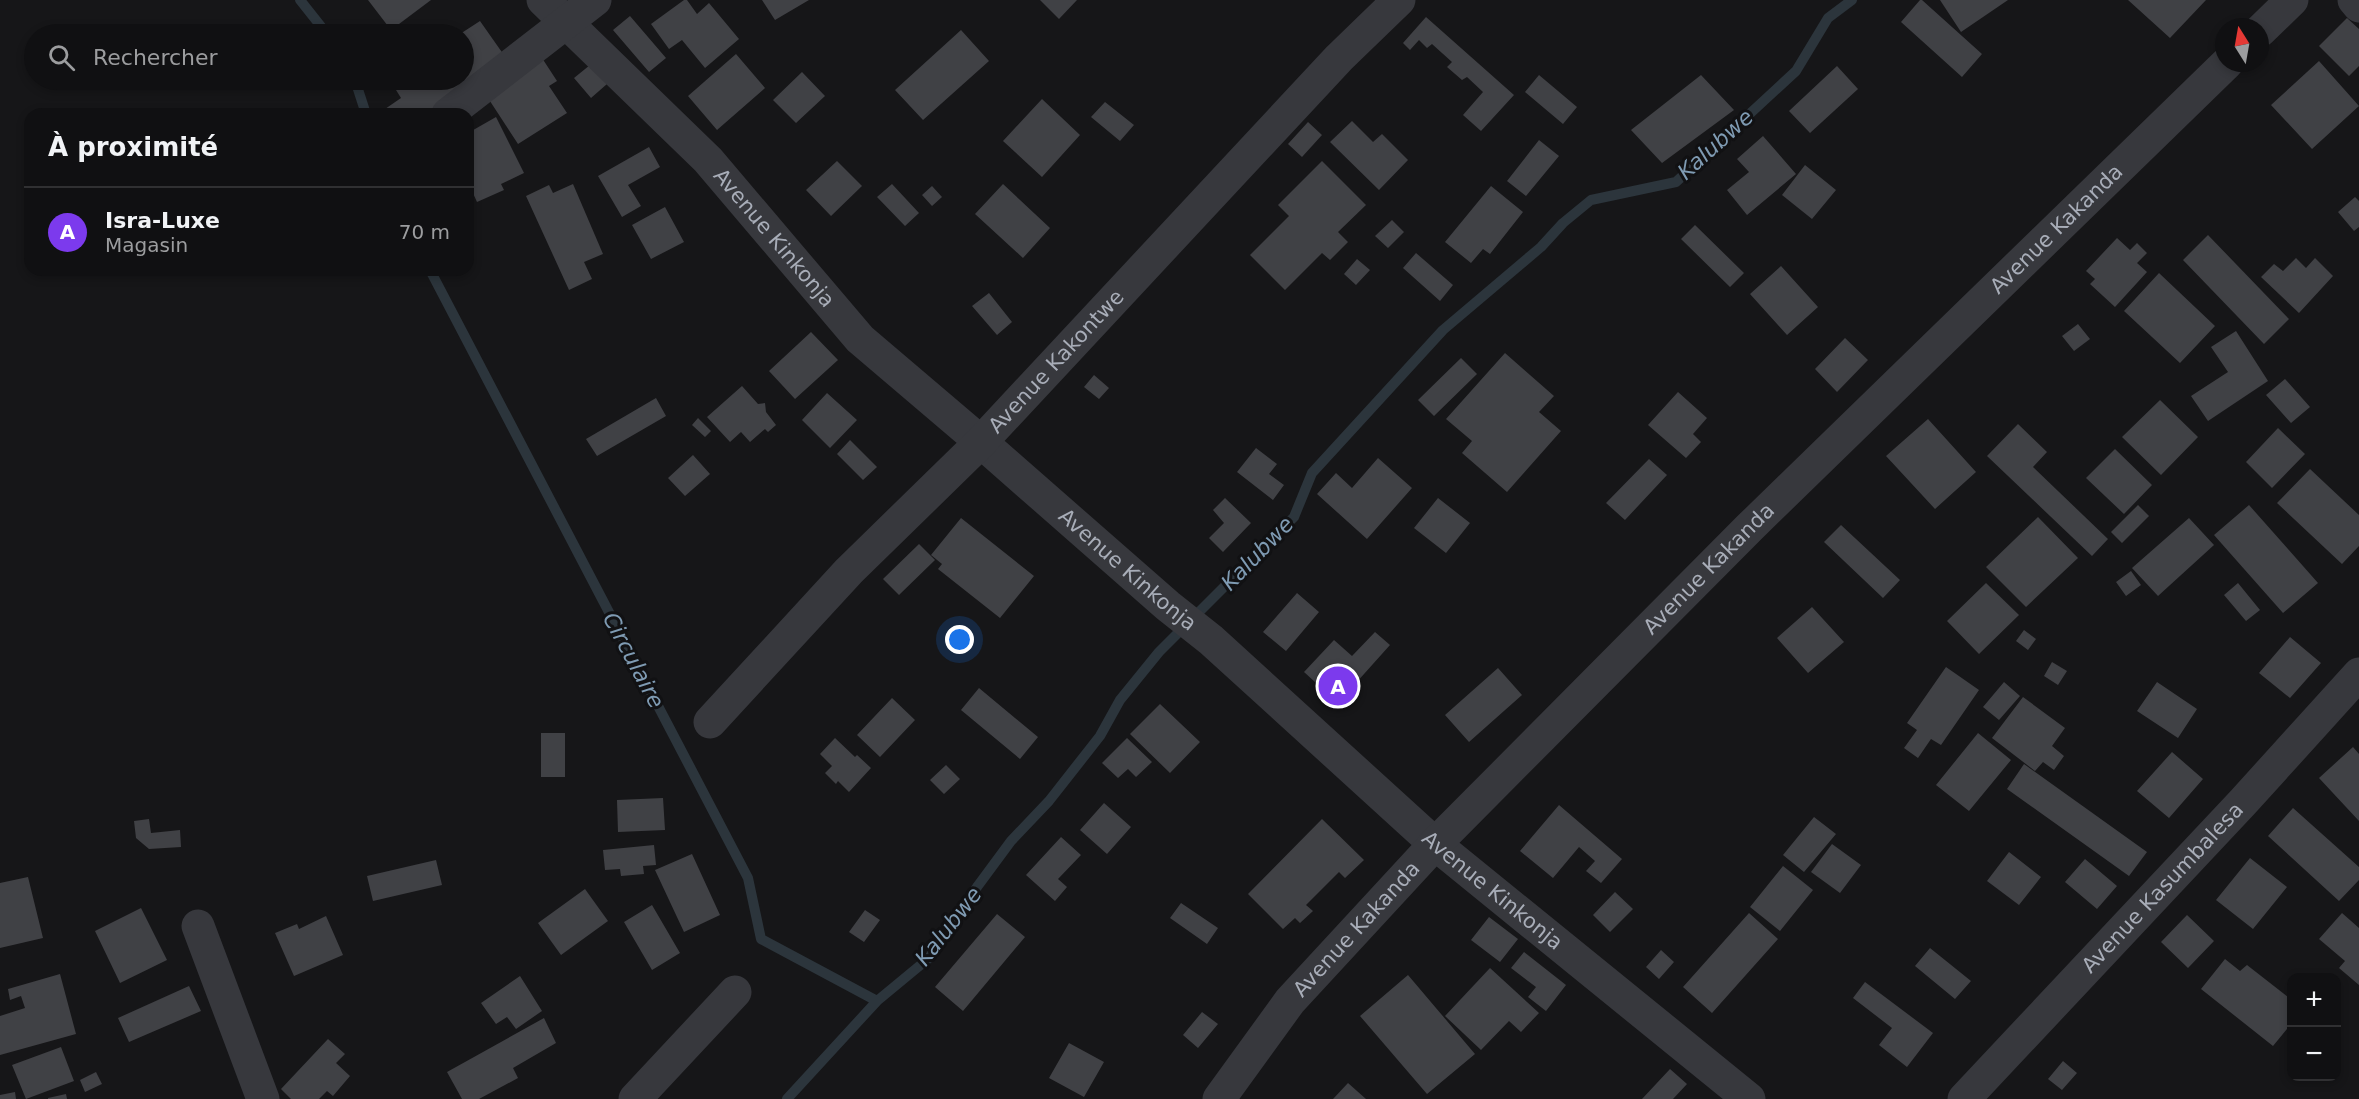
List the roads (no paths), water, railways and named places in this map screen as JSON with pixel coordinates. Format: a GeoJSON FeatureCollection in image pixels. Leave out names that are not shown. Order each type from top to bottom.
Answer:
{"type":"FeatureCollection","features":[{"type":"Feature","properties":{"kind":"street","name":"Avenue Kinkonja"},"geometry":{"type":"LineString","coordinates":[[543,0],[708,160],[860,339],[1168,606],[1211,640],[1435,844],[1749,1099]]}},
{"type":"Feature","properties":{"kind":"street"},"geometry":{"type":"LineString","coordinates":[[456,108],[595,0]]}},
{"type":"Feature","properties":{"kind":"street","name":"Avenue Kakontwe"},"geometry":{"type":"LineString","coordinates":[[710,722],[849,571],[981,442],[1331,67],[1399,0]]}},
{"type":"Feature","properties":{"kind":"street"},"geometry":{"type":"LineString","coordinates":[[2269,22],[2292,0]]}},
{"type":"Feature","properties":{"kind":"street"},"geometry":{"type":"LineString","coordinates":[[2354,0],[2359,6]]}},
{"type":"Feature","properties":{"kind":"street","name":"Avenue Kakanda"},"geometry":{"type":"LineString","coordinates":[[1219,1099],[1290,1001],[1435,844],[1750,527],[2219,72]]}},
{"type":"Feature","properties":{"kind":"street","name":"Avenue Kasumbalesa"},"geometry":{"type":"LineString","coordinates":[[1964,1099],[2243,802],[2359,674]]}},
{"type":"Feature","properties":{"kind":"street"},"geometry":{"type":"LineString","coordinates":[[198,926],[263,1099]]}},
{"type":"Feature","properties":{"kind":"street"},"geometry":{"type":"LineString","coordinates":[[635,1099],[735,992]]}},
{"type":"Feature","properties":{"kind":"waterway","name":"Circulaire"},"geometry":{"type":"LineString","coordinates":[[300,0],[319,24]]}},
{"type":"Feature","properties":{"kind":"waterway","name":"Kalubwe"},"geometry":{"type":"LineString","coordinates":[[787,1099],[877,1001],[929,958],[1011,841],[1049,801],[1100,736],[1120,700],[1159,652],[1294,517],[1312,473],[1443,330],[1541,247],[1563,223],[1591,200],[1676,182],[1796,71],[1828,18],[1852,0]]}},
{"type":"Feature","properties":{"kind":"waterway","name":"Circulaire"},"geometry":{"type":"LineString","coordinates":[[358,90],[364,108]]}},
{"type":"Feature","properties":{"kind":"waterway","name":"Circulaire"},"geometry":{"type":"LineString","coordinates":[[433,276],[748,878],[761,939],[877,1001]]}},
{"type":"Feature","properties":{"kind":"place","name":"Isra-Luxe"},"geometry":{"type":"Point","coordinates":[1338,686]}}]}
